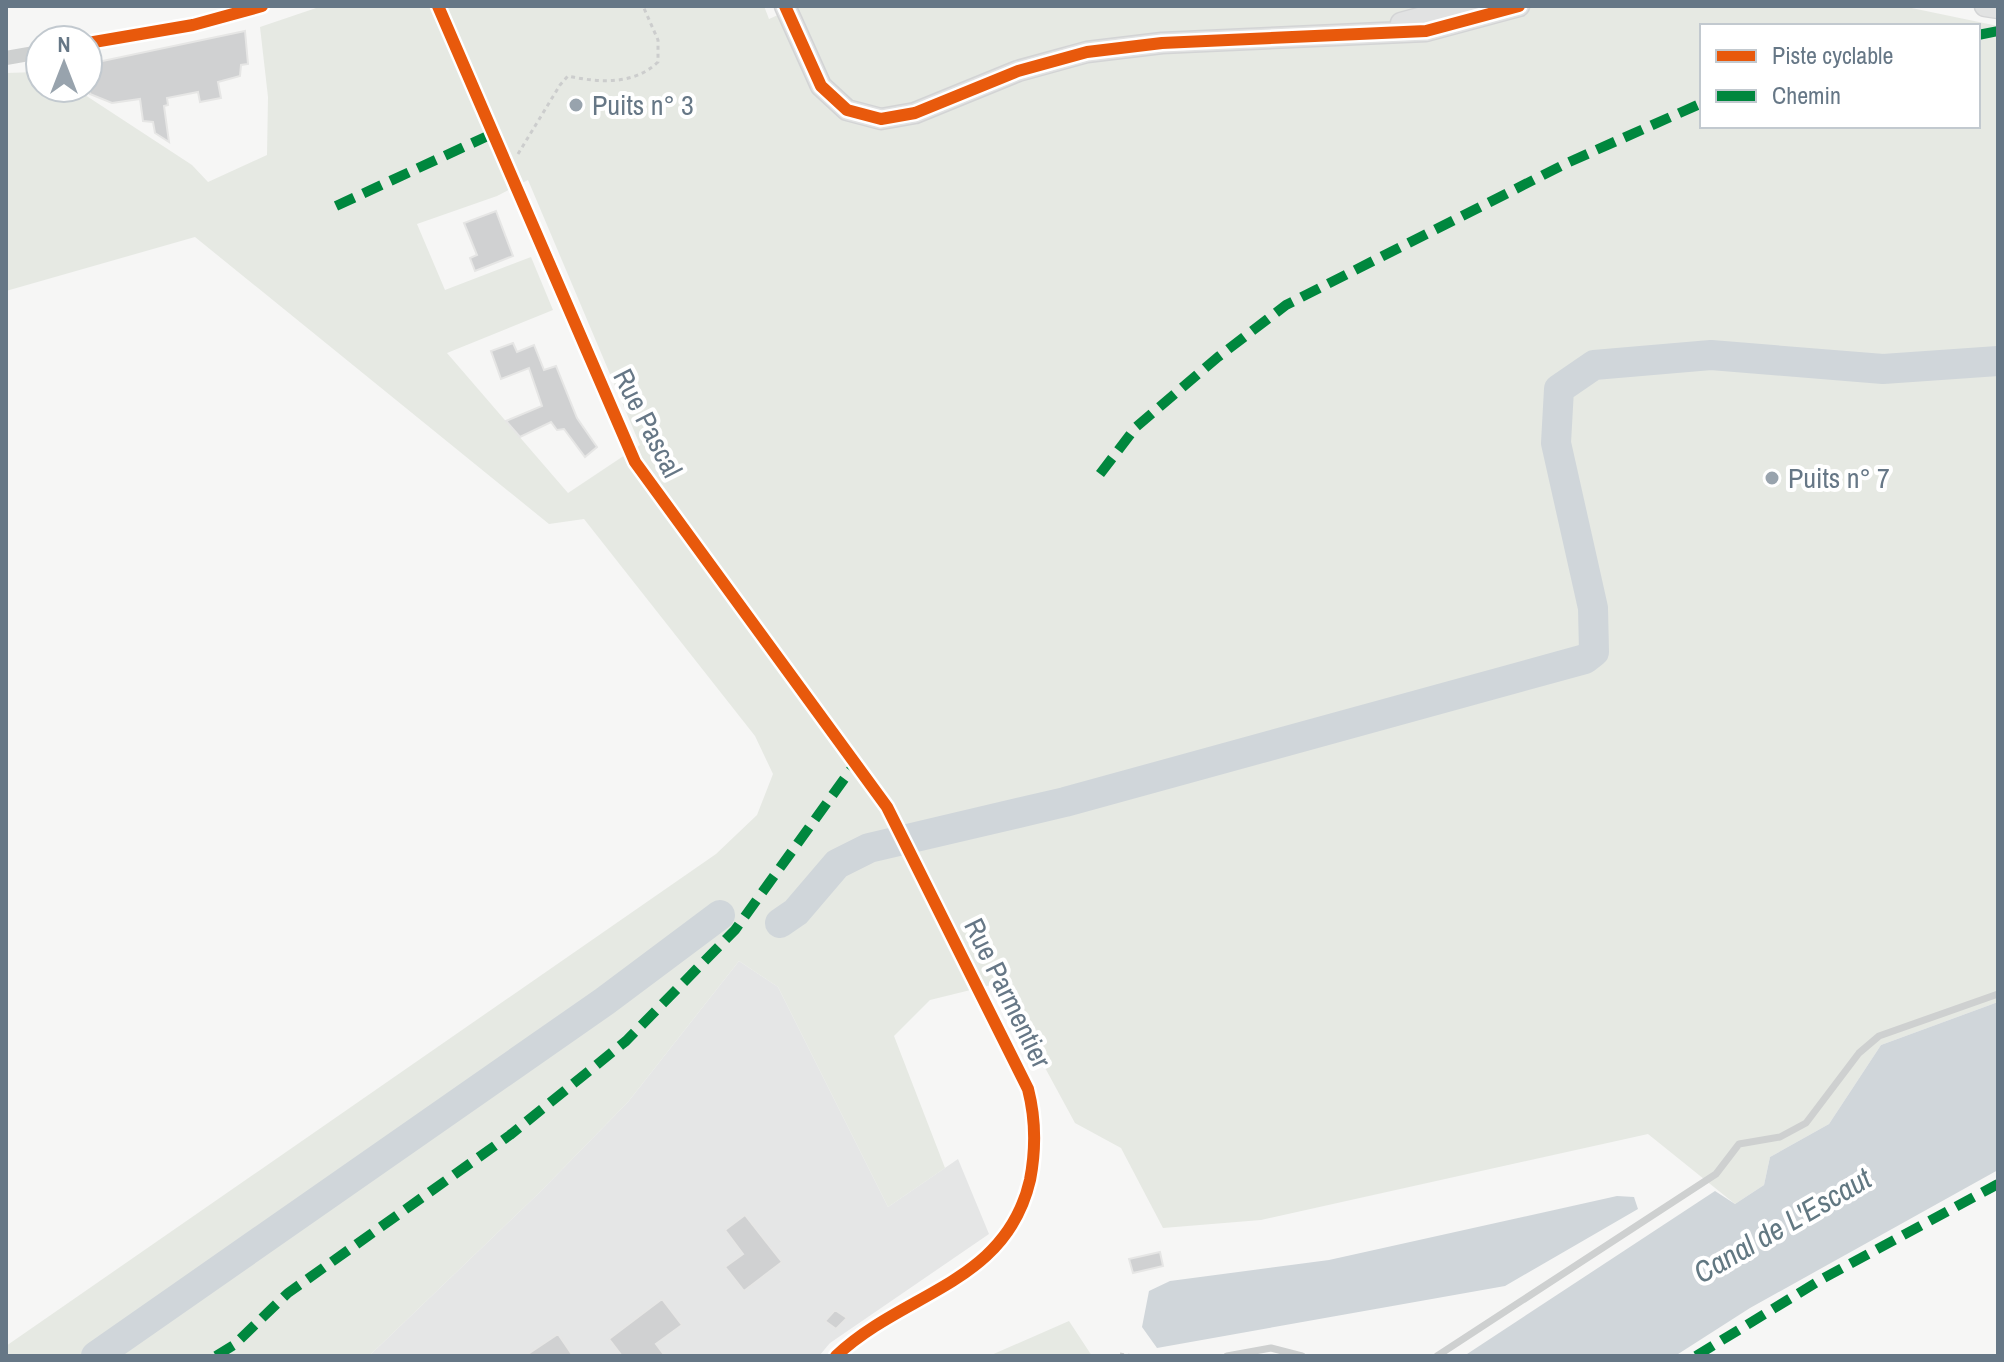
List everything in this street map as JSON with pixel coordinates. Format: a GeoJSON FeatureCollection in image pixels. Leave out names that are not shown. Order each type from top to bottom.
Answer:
{"type":"FeatureCollection","features":[{"type":"Feature","properties":{"kind":"street"},"geometry":{"type":"LineString","coordinates":[[104,40],[193,25],[262,6]]}},
{"type":"Feature","properties":{"kind":"street","name":"Rue Pascal"},"geometry":{"type":"LineString","coordinates":[[438,6],[623,437],[643,475],[894,818],[911,850]]}},
{"type":"Feature","properties":{"kind":"street"},"geometry":{"type":"LineString","coordinates":[[785,6],[821,86],[847,110],[881,119],[915,113],[1018,71],[1087,52],[1162,43],[1426,31],[1519,6]]}},
{"type":"Feature","properties":{"kind":"street"},"geometry":{"type":"LineString","coordinates":[[1354,33],[1463,6]]}},
{"type":"Feature","properties":{"kind":"street"},"geometry":{"type":"LineString","coordinates":[[1985,6],[1998,8]]}},
{"type":"Feature","properties":{"kind":"street","name":"Rue Parmentier"},"geometry":{"type":"LineString","coordinates":[[836,1356],[874,1326],[975,1267],[996,1251],[1017,1221],[1032,1170],[1035,1128],[1028,1089],[911,850]]}},
{"type":"Feature","properties":{"kind":"lane"},"geometry":{"type":"LineString","coordinates":[[1437,1356],[1707,1181],[1739,1144],[1780,1137],[1806,1123],[1852,1062],[1872,1041],[1998,994]]}},
{"type":"Feature","properties":{"kind":"lane"},"geometry":{"type":"LineString","coordinates":[[1227,1356],[1271,1348],[1302,1356]]}},
{"type":"Feature","properties":{"kind":"path"},"geometry":{"type":"LineString","coordinates":[[508,171],[568,76],[619,80],[644,75],[658,62],[658,40],[643,6]]}},
{"type":"Feature","properties":{"kind":"path"},"geometry":{"type":"LineString","coordinates":[[1120,1354],[1133,1356]]}},
{"type":"Feature","properties":{"kind":"shaded area"},"geometry":{"type":"Polygon","coordinates":[[[322,6],[764,6],[769,19],[798,6],[1902,6],[1998,26],[1998,1002],[1881,1045],[1829,1124],[1770,1157],[1764,1185],[1735,1204],[1648,1134],[1261,1220],[1163,1228],[1121,1148],[1075,1123],[999,983],[930,1000],[894,1036],[945,1168],[888,1207],[778,987],[739,961],[628,1102],[540,1192],[369,1356],[6,1356],[6,1346],[716,854],[757,815],[773,774],[755,736],[584,519],[549,524],[195,237],[6,291],[6,73],[24,72],[24,104],[99,104],[192,165],[208,182],[267,155],[268,97],[260,27],[322,6]],[[528,180],[497,196],[417,224],[445,290],[531,257],[553,310],[447,353],[568,493],[640,445],[528,180]]]}},
{"type":"Feature","properties":{"kind":"shaded area"},"geometry":{"type":"Polygon","coordinates":[[[739,961],[778,987],[888,1207],[958,1159],[989,1234],[830,1343],[819,1356],[369,1356],[540,1192],[628,1102],[739,961]]]}},
{"type":"Feature","properties":{"kind":"shaded area"},"geometry":{"type":"Polygon","coordinates":[[[1069,1321],[1092,1356],[989,1356],[1069,1321]]]}},
{"type":"Feature","properties":{"kind":"water","name":"Canal de L'Escaut"},"geometry":{"type":"Polygon","coordinates":[[[1998,1002],[1998,1170],[1750,1308],[1675,1356],[1464,1356],[1715,1191],[1735,1204],[1764,1185],[1770,1157],[1829,1124],[1881,1045],[1998,1002]]]}},
{"type":"Feature","properties":{"kind":"water"},"geometry":{"type":"Polygon","coordinates":[[[1617,1196],[1634,1197],[1638,1209],[1505,1286],[1157,1348],[1142,1327],[1149,1291],[1170,1281],[1329,1260],[1617,1196]]]}},
{"type":"Feature","properties":{"kind":"building"},"geometry":{"type":"Polygon","coordinates":[[[245,31],[248,64],[241,65],[240,76],[218,82],[221,98],[200,102],[198,92],[167,98],[168,105],[164,106],[169,142],[155,133],[153,122],[143,121],[140,99],[112,103],[104,100],[104,61],[245,31]]]}},
{"type":"Feature","properties":{"kind":"building"},"geometry":{"type":"Polygon","coordinates":[[[496,211],[513,256],[475,271],[470,258],[477,255],[464,223],[496,211]]]}},
{"type":"Feature","properties":{"kind":"building"},"geometry":{"type":"Polygon","coordinates":[[[513,343],[517,352],[534,345],[544,370],[556,366],[577,418],[597,447],[585,457],[564,429],[557,430],[551,422],[520,437],[506,421],[542,406],[529,368],[501,379],[491,351],[513,343]]]}},
{"type":"Feature","properties":{"kind":"building"},"geometry":{"type":"Polygon","coordinates":[[[745,1215],[782,1262],[744,1291],[725,1267],[743,1254],[725,1230],[745,1215]]]}},
{"type":"Feature","properties":{"kind":"building"},"geometry":{"type":"Polygon","coordinates":[[[1160,1252],[1163,1266],[1133,1273],[1129,1259],[1160,1252]]]}},
{"type":"Feature","properties":{"kind":"building"},"geometry":{"type":"Polygon","coordinates":[[[662,1299],[682,1325],[656,1344],[665,1356],[622,1356],[609,1339],[662,1299]]]}},
{"type":"Feature","properties":{"kind":"building"},"geometry":{"type":"Polygon","coordinates":[[[835,1310],[847,1318],[836,1329],[825,1321],[835,1310]]]}},
{"type":"Feature","properties":{"kind":"building"},"geometry":{"type":"Polygon","coordinates":[[[558,1334],[573,1356],[525,1356],[558,1334]]]}},
{"type":"Feature","properties":{"kind":"waterway"},"geometry":{"type":"LineString","coordinates":[[780,923],[796,912],[837,864],[869,848],[1065,802],[1585,659],[1594,652],[1593,608],[1556,443],[1559,389],[1594,365],[1711,355],[1883,369],[1998,361]]}},
{"type":"Feature","properties":{"kind":"waterway"},"geometry":{"type":"LineString","coordinates":[[96,1356],[605,1001],[720,915]]}},
{"type":"Feature","properties":{"kind":"marked path"},"geometry":{"type":"LineString","coordinates":[[1980,35],[1998,31]]}},
{"type":"Feature","properties":{"kind":"marked path"},"geometry":{"type":"LineString","coordinates":[[1100,474],[1136,427],[1218,357],[1286,305],[1567,163],[1700,104]]}},
{"type":"Feature","properties":{"kind":"marked path"},"geometry":{"type":"LineString","coordinates":[[336,206],[492,134]]}},
{"type":"Feature","properties":{"kind":"marked path"},"geometry":{"type":"LineString","coordinates":[[216,1356],[234,1345],[288,1293],[510,1135],[626,1041],[735,930],[855,764]]}},
{"type":"Feature","properties":{"kind":"marked path"},"geometry":{"type":"LineString","coordinates":[[1696,1356],[1822,1279],[1998,1184]]}},
{"type":"Feature","properties":{"kind":"cycle path"},"geometry":{"type":"LineString","coordinates":[[104,40],[193,25],[262,6]]}},
{"type":"Feature","properties":{"kind":"cycle path"},"geometry":{"type":"LineString","coordinates":[[438,6],[635,462],[887,807],[1028,1089],[1034,1134],[1030,1180],[1018,1215],[999,1242],[950,1283],[863,1334],[836,1356]]}},
{"type":"Feature","properties":{"kind":"cycle path"},"geometry":{"type":"LineString","coordinates":[[785,6],[821,86],[847,110],[881,119],[915,113],[1018,71],[1087,52],[1162,43],[1426,31],[1519,6]]}},
{"type":"Feature","properties":{"kind":"place","name":"Puits n° 3"},"geometry":{"type":"Point","coordinates":[576,105]}},
{"type":"Feature","properties":{"kind":"place","name":"Puits n° 7"},"geometry":{"type":"Point","coordinates":[1772,478]}}]}
